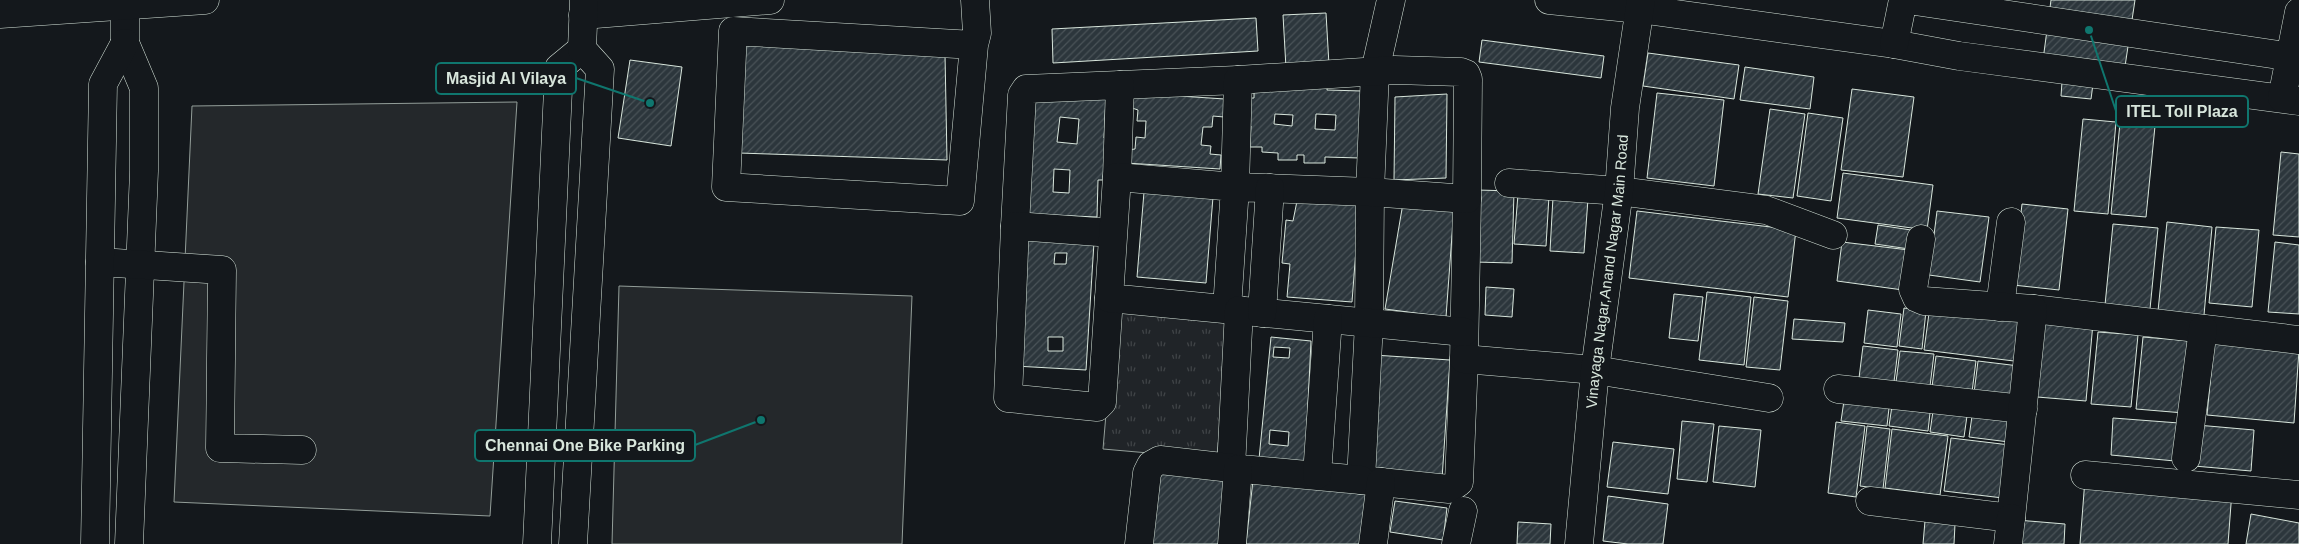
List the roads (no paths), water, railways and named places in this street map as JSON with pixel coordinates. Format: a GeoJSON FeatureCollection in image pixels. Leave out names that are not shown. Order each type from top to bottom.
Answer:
{"type":"FeatureCollection","features":[{"type":"Feature","properties":{"kind":"street"},"geometry":{"type":"LineString","coordinates":[[0,14],[125,3],[205,0]]}},
{"type":"Feature","properties":{"kind":"street"},"geometry":{"type":"LineString","coordinates":[[572,544],[600,69],[582,49],[583,7],[770,0]]}},
{"type":"Feature","properties":{"kind":"street"},"geometry":{"type":"LineString","coordinates":[[974,45],[733,31],[726,187],[960,201],[974,45],[977,33],[975,0]]}},
{"type":"Feature","properties":{"kind":"street"},"geometry":{"type":"LineString","coordinates":[[1372,544],[1369,322],[1370,192],[1385,70],[1391,0]]}},
{"type":"Feature","properties":{"kind":"street"},"geometry":{"type":"LineString","coordinates":[[1385,70],[1408,0]]}},
{"type":"Feature","properties":{"kind":"street"},"geometry":{"type":"LineString","coordinates":[[1549,0],[1640,5],[1960,56],[2290,100],[2299,12]]}},
{"type":"Feature","properties":{"kind":"street"},"geometry":{"type":"LineString","coordinates":[[1894,44],[1903,0]]}},
{"type":"Feature","properties":{"kind":"street"},"geometry":{"type":"LineString","coordinates":[[1908,0],[2294,57]]}},
{"type":"Feature","properties":{"kind":"street"},"geometry":{"type":"LineString","coordinates":[[125,3],[125,44],[144,88],[141,265],[129,544]]}},
{"type":"Feature","properties":{"kind":"street","name":"Vinayaga Nagar,Anand Nagar Main Road"},"geometry":{"type":"LineString","coordinates":[[1579,544],[1596,370],[1619,191],[1625,108],[1640,5]]}},
{"type":"Feature","properties":{"kind":"street"},"geometry":{"type":"LineString","coordinates":[[95,544],[103,84],[125,44]]}},
{"type":"Feature","properties":{"kind":"street"},"geometry":{"type":"LineString","coordinates":[[538,544],[559,68],[582,49]]}},
{"type":"Feature","properties":{"kind":"street"},"geometry":{"type":"LineString","coordinates":[[1120,85],[1117,177],[1102,402],[1097,407],[1008,398],[1022,95],[1026,89],[1120,85],[1238,80],[1385,70],[1461,72],[1466,74],[1467,199],[1464,332],[1469,360],[1459,482],[1450,489],[1317,475],[1234,469],[1160,460],[1151,466],[1147,473],[1139,544]]}},
{"type":"Feature","properties":{"kind":"street"},"geometry":{"type":"LineString","coordinates":[[1232,544],[1234,469],[1243,310],[1235,187],[1238,80]]}},
{"type":"Feature","properties":{"kind":"street"},"geometry":{"type":"LineString","coordinates":[[1117,177],[1235,187],[1370,192],[1467,199]]}},
{"type":"Feature","properties":{"kind":"street"},"geometry":{"type":"LineString","coordinates":[[1509,183],[1619,191],[1766,210],[1833,235]]}},
{"type":"Feature","properties":{"kind":"street"},"geometry":{"type":"LineString","coordinates":[[1243,310],[1270,188]]}},
{"type":"Feature","properties":{"kind":"street"},"geometry":{"type":"LineString","coordinates":[[2000,307],[2011,222]]}},
{"type":"Feature","properties":{"kind":"street"},"geometry":{"type":"LineString","coordinates":[[1015,226],[1112,234]]}},
{"type":"Feature","properties":{"kind":"street"},"geometry":{"type":"LineString","coordinates":[[1921,238],[1913,290],[1917,298],[1924,301],[2033,309],[2299,340]]}},
{"type":"Feature","properties":{"kind":"street"},"geometry":{"type":"LineString","coordinates":[[100,262],[222,270],[220,448],[302,450]]}},
{"type":"Feature","properties":{"kind":"street"},"geometry":{"type":"LineString","coordinates":[[1109,298],[1464,332]]}},
{"type":"Feature","properties":{"kind":"street"},"geometry":{"type":"LineString","coordinates":[[1870,501],[2010,531],[2033,309]]}},
{"type":"Feature","properties":{"kind":"street"},"geometry":{"type":"LineString","coordinates":[[1317,475],[1328,319]]}},
{"type":"Feature","properties":{"kind":"street"},"geometry":{"type":"LineString","coordinates":[[2186,458],[2203,329]]}},
{"type":"Feature","properties":{"kind":"street"},"geometry":{"type":"LineString","coordinates":[[1469,360],[1596,370],[1768,398]]}},
{"type":"Feature","properties":{"kind":"street"},"geometry":{"type":"LineString","coordinates":[[1838,389],[2023,410]]}},
{"type":"Feature","properties":{"kind":"street"},"geometry":{"type":"LineString","coordinates":[[96,439],[134,441]]}},
{"type":"Feature","properties":{"kind":"street"},"geometry":{"type":"LineString","coordinates":[[2085,475],[2299,494]]}},
{"type":"Feature","properties":{"kind":"street"},"geometry":{"type":"LineString","coordinates":[[1456,544],[1463,511]]}},
{"type":"Feature","properties":{"kind":"place","name":"ITEL Toll Plaza"},"geometry":{"type":"Point","coordinates":[2089,30]}},
{"type":"Feature","properties":{"kind":"place","name":"Masjid Al Vilaya"},"geometry":{"type":"Point","coordinates":[650,103]}},
{"type":"Feature","properties":{"kind":"place","name":"Chennai One Bike Parking"},"geometry":{"type":"Point","coordinates":[761,420]}}]}
